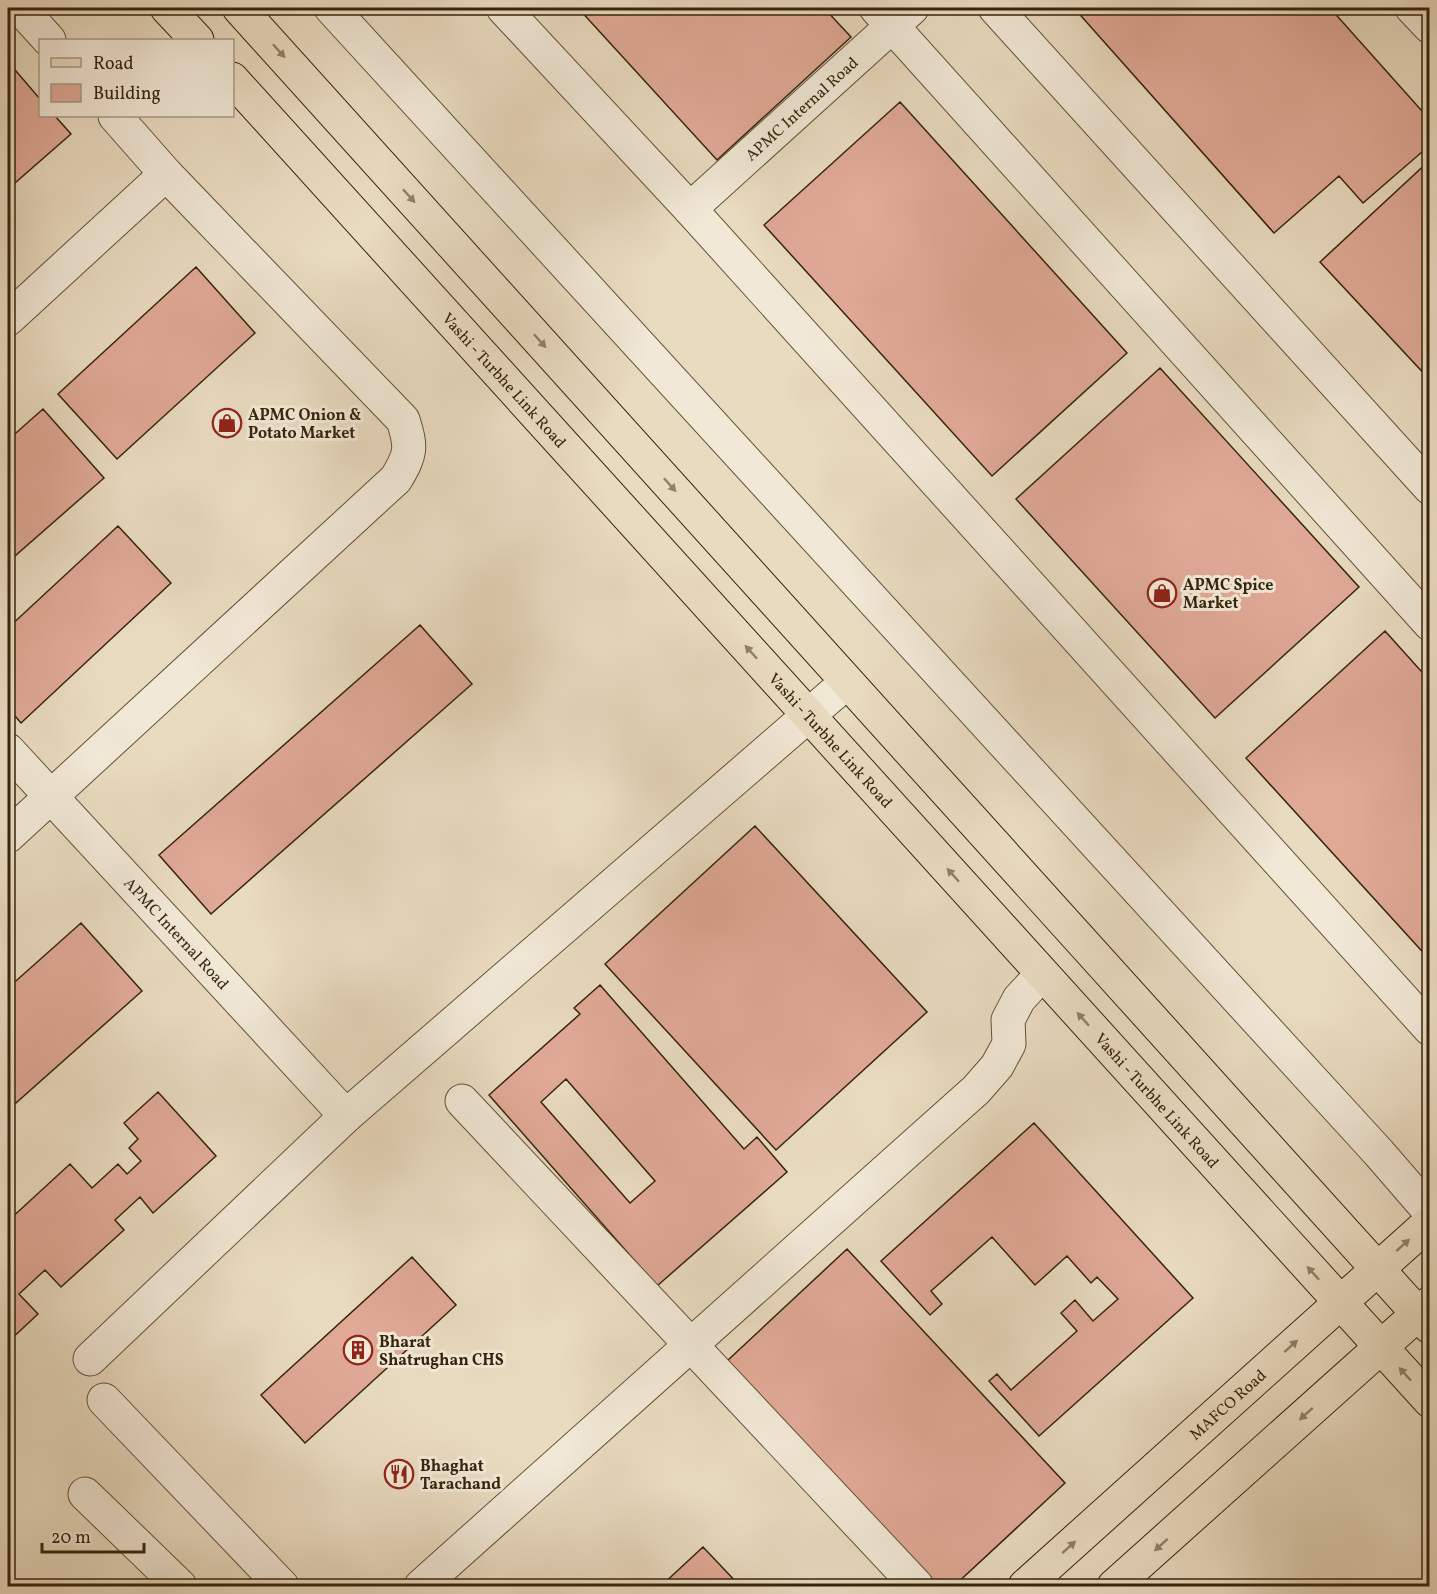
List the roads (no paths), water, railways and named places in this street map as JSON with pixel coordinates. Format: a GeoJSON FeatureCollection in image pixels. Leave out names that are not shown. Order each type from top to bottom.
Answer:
{"type":"FeatureCollection","features":[{"type":"Feature","properties":{"kind":"main road"},"geometry":{"type":"LineString","coordinates":[[167,8],[196,39]]}},
{"type":"Feature","properties":{"kind":"main road"},"geometry":{"type":"LineString","coordinates":[[240,8],[1377,1269],[1427,1315],[1381,1347],[1114,1587]]}},
{"type":"Feature","properties":{"kind":"main road","name":"Vashi - Turbhe Link Road"},"geometry":{"type":"LineString","coordinates":[[234,82],[1430,1401]]}},
{"type":"Feature","properties":{"kind":"main road","name":"MAFCO Road"},"geometry":{"type":"LineString","coordinates":[[1025,1587],[1430,1222]]}},
{"type":"Feature","properties":{"kind":"street"},"geometry":{"type":"LineString","coordinates":[[20,8],[48,39]]}},
{"type":"Feature","properties":{"kind":"street"},"geometry":{"type":"LineString","coordinates":[[331,8],[1363,1135],[1430,1212]]}},
{"type":"Feature","properties":{"kind":"street"},"geometry":{"type":"LineString","coordinates":[[503,8],[690,208],[1430,1029]]}},
{"type":"Feature","properties":{"kind":"street"},"geometry":{"type":"LineString","coordinates":[[995,8],[1430,488]]}},
{"type":"Feature","properties":{"kind":"street"},"geometry":{"type":"LineString","coordinates":[[1412,8],[1430,27]]}},
{"type":"Feature","properties":{"kind":"street"},"geometry":{"type":"LineString","coordinates":[[893,13],[1430,624]]}},
{"type":"Feature","properties":{"kind":"street","name":"APMC Internal Road"},"geometry":{"type":"LineString","coordinates":[[690,208],[893,13]]}},
{"type":"Feature","properties":{"kind":"street"},"geometry":{"type":"LineString","coordinates":[[8,836],[396,478],[407,460],[410,441],[403,420],[166,174],[116,117]]}},
{"type":"Feature","properties":{"kind":"street"},"geometry":{"type":"LineString","coordinates":[[8,319],[166,174]]}},
{"type":"Feature","properties":{"kind":"street"},"geometry":{"type":"LineString","coordinates":[[90,1359],[346,1116],[848,682]]}},
{"type":"Feature","properties":{"kind":"street","name":"APMC Internal Road"},"geometry":{"type":"LineString","coordinates":[[8,750],[346,1116]]}},
{"type":"Feature","properties":{"kind":"street"},"geometry":{"type":"LineString","coordinates":[[421,1587],[976,1090],[997,1066],[1009,1044],[1008,1020],[1019,999],[1042,974]]}},
{"type":"Feature","properties":{"kind":"street"},"geometry":{"type":"LineString","coordinates":[[462,1101],[917,1587]]}},
{"type":"Feature","properties":{"kind":"street"},"geometry":{"type":"LineString","coordinates":[[104,1400],[282,1587]]}},
{"type":"Feature","properties":{"kind":"street"},"geometry":{"type":"LineString","coordinates":[[85,1494],[180,1587]]}},
{"type":"Feature","properties":{"kind":"place","name":"APMC Onion & Potato Market"},"geometry":{"type":"Point","coordinates":[227,423]}},
{"type":"Feature","properties":{"kind":"place","name":"APMC Spice Market"},"geometry":{"type":"Point","coordinates":[1162,593]}},
{"type":"Feature","properties":{"kind":"place","name":"Bharat Shatrughan CHS"},"geometry":{"type":"Point","coordinates":[358,1350]}},
{"type":"Feature","properties":{"kind":"place","name":"Bhaghat Tarachand"},"geometry":{"type":"Point","coordinates":[399,1474]}}]}
